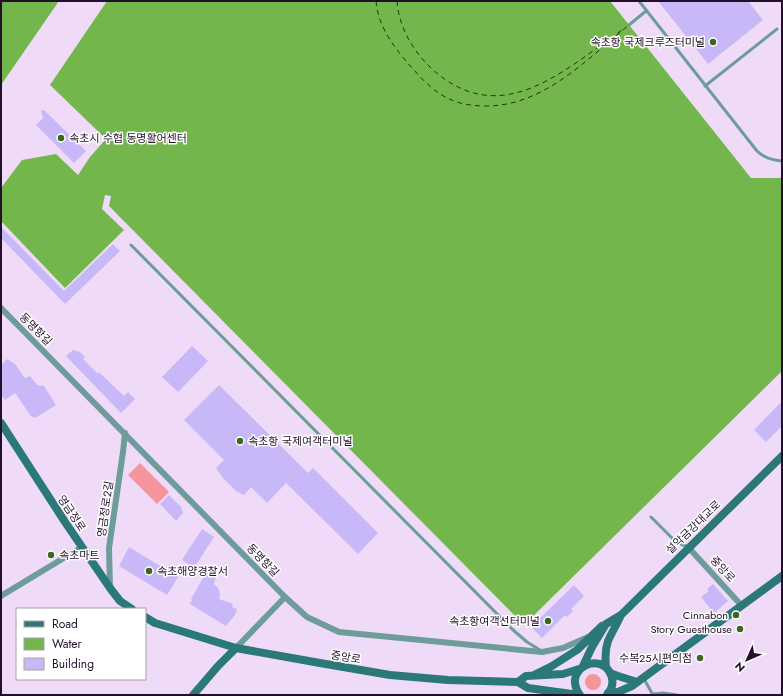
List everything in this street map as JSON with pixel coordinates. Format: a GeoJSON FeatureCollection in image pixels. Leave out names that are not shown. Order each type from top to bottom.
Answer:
{"type":"FeatureCollection","features":[{"type":"Feature","properties":{"kind":"street","name":"동명항길"},"geometry":{"type":"LineString","coordinates":[[1,308],[285,597],[307,617],[339,632],[542,652],[563,648],[592,635]]}},
{"type":"Feature","properties":{"kind":"street","name":"영금정로"},"geometry":{"type":"LineString","coordinates":[[1,423],[57,510],[110,588],[120,600],[131,608]]}},
{"type":"Feature","properties":{"kind":"street","name":"영금정로2길"},"geometry":{"type":"LineString","coordinates":[[110,588],[109,548],[125,433]]}},
{"type":"Feature","properties":{"kind":"street","name":"설악금강대교로"},"geometry":{"type":"LineString","coordinates":[[620,615],[782,456]]}},
{"type":"Feature","properties":{"kind":"street"},"geometry":{"type":"LineString","coordinates":[[1,596],[82,547]]}},
{"type":"Feature","properties":{"kind":"street","name":"중앙로"},"geometry":{"type":"LineString","coordinates":[[688,547],[742,606]]}},
{"type":"Feature","properties":{"kind":"street"},"geometry":{"type":"LineString","coordinates":[[608,694],[627,692],[640,679],[782,576]]}},
{"type":"Feature","properties":{"kind":"street"},"geometry":{"type":"LineString","coordinates":[[192,695],[285,597]]}},
{"type":"Feature","properties":{"kind":"street"},"geometry":{"type":"LineString","coordinates":[[534,675],[552,666],[577,650],[592,635],[620,615]]}},
{"type":"Feature","properties":{"kind":"street"},"geometry":{"type":"LineString","coordinates":[[608,694],[612,687],[612,680],[608,670],[605,652],[608,641],[617,625],[620,615]]}},
{"type":"Feature","properties":{"kind":"street"},"geometry":{"type":"LineString","coordinates":[[146,618],[155,623],[236,648]]}},
{"type":"Feature","properties":{"kind":"street"},"geometry":{"type":"LineString","coordinates":[[580,695],[575,685],[575,680],[606,624]]}},
{"type":"Feature","properties":{"kind":"street","name":"중앙로"},"geometry":{"type":"LineString","coordinates":[[236,648],[390,675],[448,680],[518,682]]}},
{"type":"Feature","properties":{"kind":"street"},"geometry":{"type":"LineString","coordinates":[[580,695],[528,688],[518,682],[526,676],[562,674],[594,663],[618,676],[640,679]]}},
{"type":"Feature","properties":{"kind":"lane"},"geometry":{"type":"LineString","coordinates":[[639,1],[757,151],[762,156],[782,161]]}},
{"type":"Feature","properties":{"kind":"lane"},"geometry":{"type":"LineString","coordinates":[[629,25],[646,11]]}},
{"type":"Feature","properties":{"kind":"lane"},"geometry":{"type":"LineString","coordinates":[[705,86],[777,29]]}},
{"type":"Feature","properties":{"kind":"lane"},"geometry":{"type":"LineString","coordinates":[[131,245],[512,629],[542,652]]}},
{"type":"Feature","properties":{"kind":"lane"},"geometry":{"type":"LineString","coordinates":[[651,517],[676,542],[688,547]]}},
{"type":"Feature","properties":{"kind":"lane"},"geometry":{"type":"LineString","coordinates":[[640,679],[653,694],[662,693],[677,695]]}},
{"type":"Feature","properties":{"kind":"shaded area"},"geometry":{"type":"Polygon","coordinates":[[[140,463],[169,492],[157,504],[128,475],[140,463]]]}},
{"type":"Feature","properties":{"kind":"shaded area"},"geometry":{"type":"Polygon","coordinates":[[[593,674],[599,676],[601,682],[599,688],[593,690],[587,688],[585,682],[587,676],[593,674]]]}},
{"type":"Feature","properties":{"kind":"water"},"geometry":{"type":"Polygon","coordinates":[[[1,1],[59,1],[1,85],[1,1]]]}},
{"type":"Feature","properties":{"kind":"water"},"geometry":{"type":"Polygon","coordinates":[[[107,1],[610,1],[751,178],[782,178],[782,371],[524,625],[109,206],[111,196],[105,195],[102,209],[124,230],[65,288],[1,221],[1,188],[22,160],[56,154],[78,175],[90,157],[106,139],[50,85],[107,1]]]}},
{"type":"Feature","properties":{"kind":"building","name":"속초항 국제크루즈터미널"},"geometry":{"type":"Polygon","coordinates":[[[658,1],[748,1],[763,20],[708,64],[658,1]]]}},
{"type":"Feature","properties":{"kind":"building","name":"속초시 수협 동명활어센터"},"geometry":{"type":"Polygon","coordinates":[[[44,110],[86,151],[74,163],[36,125],[43,118],[41,111],[44,110]]]}},
{"type":"Feature","properties":{"kind":"building"},"geometry":{"type":"Polygon","coordinates":[[[1,227],[64,291],[113,244],[120,251],[65,304],[1,238],[1,227]]]}},
{"type":"Feature","properties":{"kind":"building"},"geometry":{"type":"Polygon","coordinates":[[[192,346],[208,361],[178,392],[162,377],[192,346]]]}},
{"type":"Feature","properties":{"kind":"building"},"geometry":{"type":"Polygon","coordinates":[[[73,350],[80,352],[85,357],[83,359],[98,374],[99,372],[124,396],[128,392],[135,399],[121,413],[66,356],[73,350]]]}},
{"type":"Feature","properties":{"kind":"building"},"geometry":{"type":"Polygon","coordinates":[[[7,359],[15,364],[25,378],[30,376],[37,385],[44,386],[56,405],[35,418],[31,416],[15,393],[5,400],[1,395],[1,365],[7,359]]]}},
{"type":"Feature","properties":{"kind":"building","name":"속초항 국제여객터미널"},"geometry":{"type":"Polygon","coordinates":[[[219,385],[308,473],[313,468],[378,533],[358,554],[286,483],[267,503],[251,487],[244,495],[236,491],[222,477],[216,468],[224,460],[184,420],[219,385]]]}},
{"type":"Feature","properties":{"kind":"building"},"geometry":{"type":"Polygon","coordinates":[[[782,401],[782,426],[766,442],[754,430],[782,401]]]}},
{"type":"Feature","properties":{"kind":"building"},"geometry":{"type":"Polygon","coordinates":[[[169,495],[181,507],[183,513],[176,521],[160,504],[169,495]]]}},
{"type":"Feature","properties":{"kind":"building"},"geometry":{"type":"Polygon","coordinates":[[[202,529],[214,537],[194,568],[182,560],[202,529]]]}},
{"type":"Feature","properties":{"kind":"building","name":"속초해양경찰서"},"geometry":{"type":"Polygon","coordinates":[[[129,547],[178,577],[167,595],[119,566],[129,547]]]}},
{"type":"Feature","properties":{"kind":"building"},"geometry":{"type":"Polygon","coordinates":[[[203,572],[217,574],[214,584],[220,593],[219,599],[233,604],[232,607],[237,609],[235,615],[226,626],[190,604],[191,599],[203,578],[203,572]]]}},
{"type":"Feature","properties":{"kind":"building"},"geometry":{"type":"Polygon","coordinates":[[[713,584],[728,601],[714,613],[701,597],[709,591],[707,589],[713,584]]]}},
{"type":"Feature","properties":{"kind":"building"},"geometry":{"type":"Polygon","coordinates":[[[574,585],[584,596],[571,609],[573,611],[567,617],[565,615],[542,638],[531,627],[574,585]]]}},
{"type":"Feature","properties":{"kind":"ferry route"},"geometry":{"type":"LineString","coordinates":[[376,1],[377,11],[384,29],[400,54],[421,78],[437,92],[463,104],[486,106],[507,104],[527,98],[546,89],[581,66],[629,25]]}},
{"type":"Feature","properties":{"kind":"ferry route"},"geometry":{"type":"LineString","coordinates":[[397,1],[398,11],[404,30],[413,47],[425,62],[432,69],[458,87],[482,95],[507,95],[531,88],[554,77],[622,30]]}},
{"type":"Feature","properties":{"kind":"place","name":"속초항 국제크루즈터미널"},"geometry":{"type":"Point","coordinates":[713,42]}},
{"type":"Feature","properties":{"kind":"place","name":"속초시 수협 동명활어센터"},"geometry":{"type":"Point","coordinates":[61,138]}},
{"type":"Feature","properties":{"kind":"place","name":"속초항 국제여객터미널"},"geometry":{"type":"Point","coordinates":[240,441]}},
{"type":"Feature","properties":{"kind":"place","name":"속초마트"},"geometry":{"type":"Point","coordinates":[51,555]}},
{"type":"Feature","properties":{"kind":"place","name":"속초해양경찰서"},"geometry":{"type":"Point","coordinates":[149,571]}},
{"type":"Feature","properties":{"kind":"place","name":"Cinnabon"},"geometry":{"type":"Point","coordinates":[736,615]}},
{"type":"Feature","properties":{"kind":"place","name":"속초항여객선터미널"},"geometry":{"type":"Point","coordinates":[548,621]}},
{"type":"Feature","properties":{"kind":"place","name":"Story Guesthouse"},"geometry":{"type":"Point","coordinates":[740,629]}},
{"type":"Feature","properties":{"kind":"place","name":"수복25시편의점"},"geometry":{"type":"Point","coordinates":[700,658]}}]}
